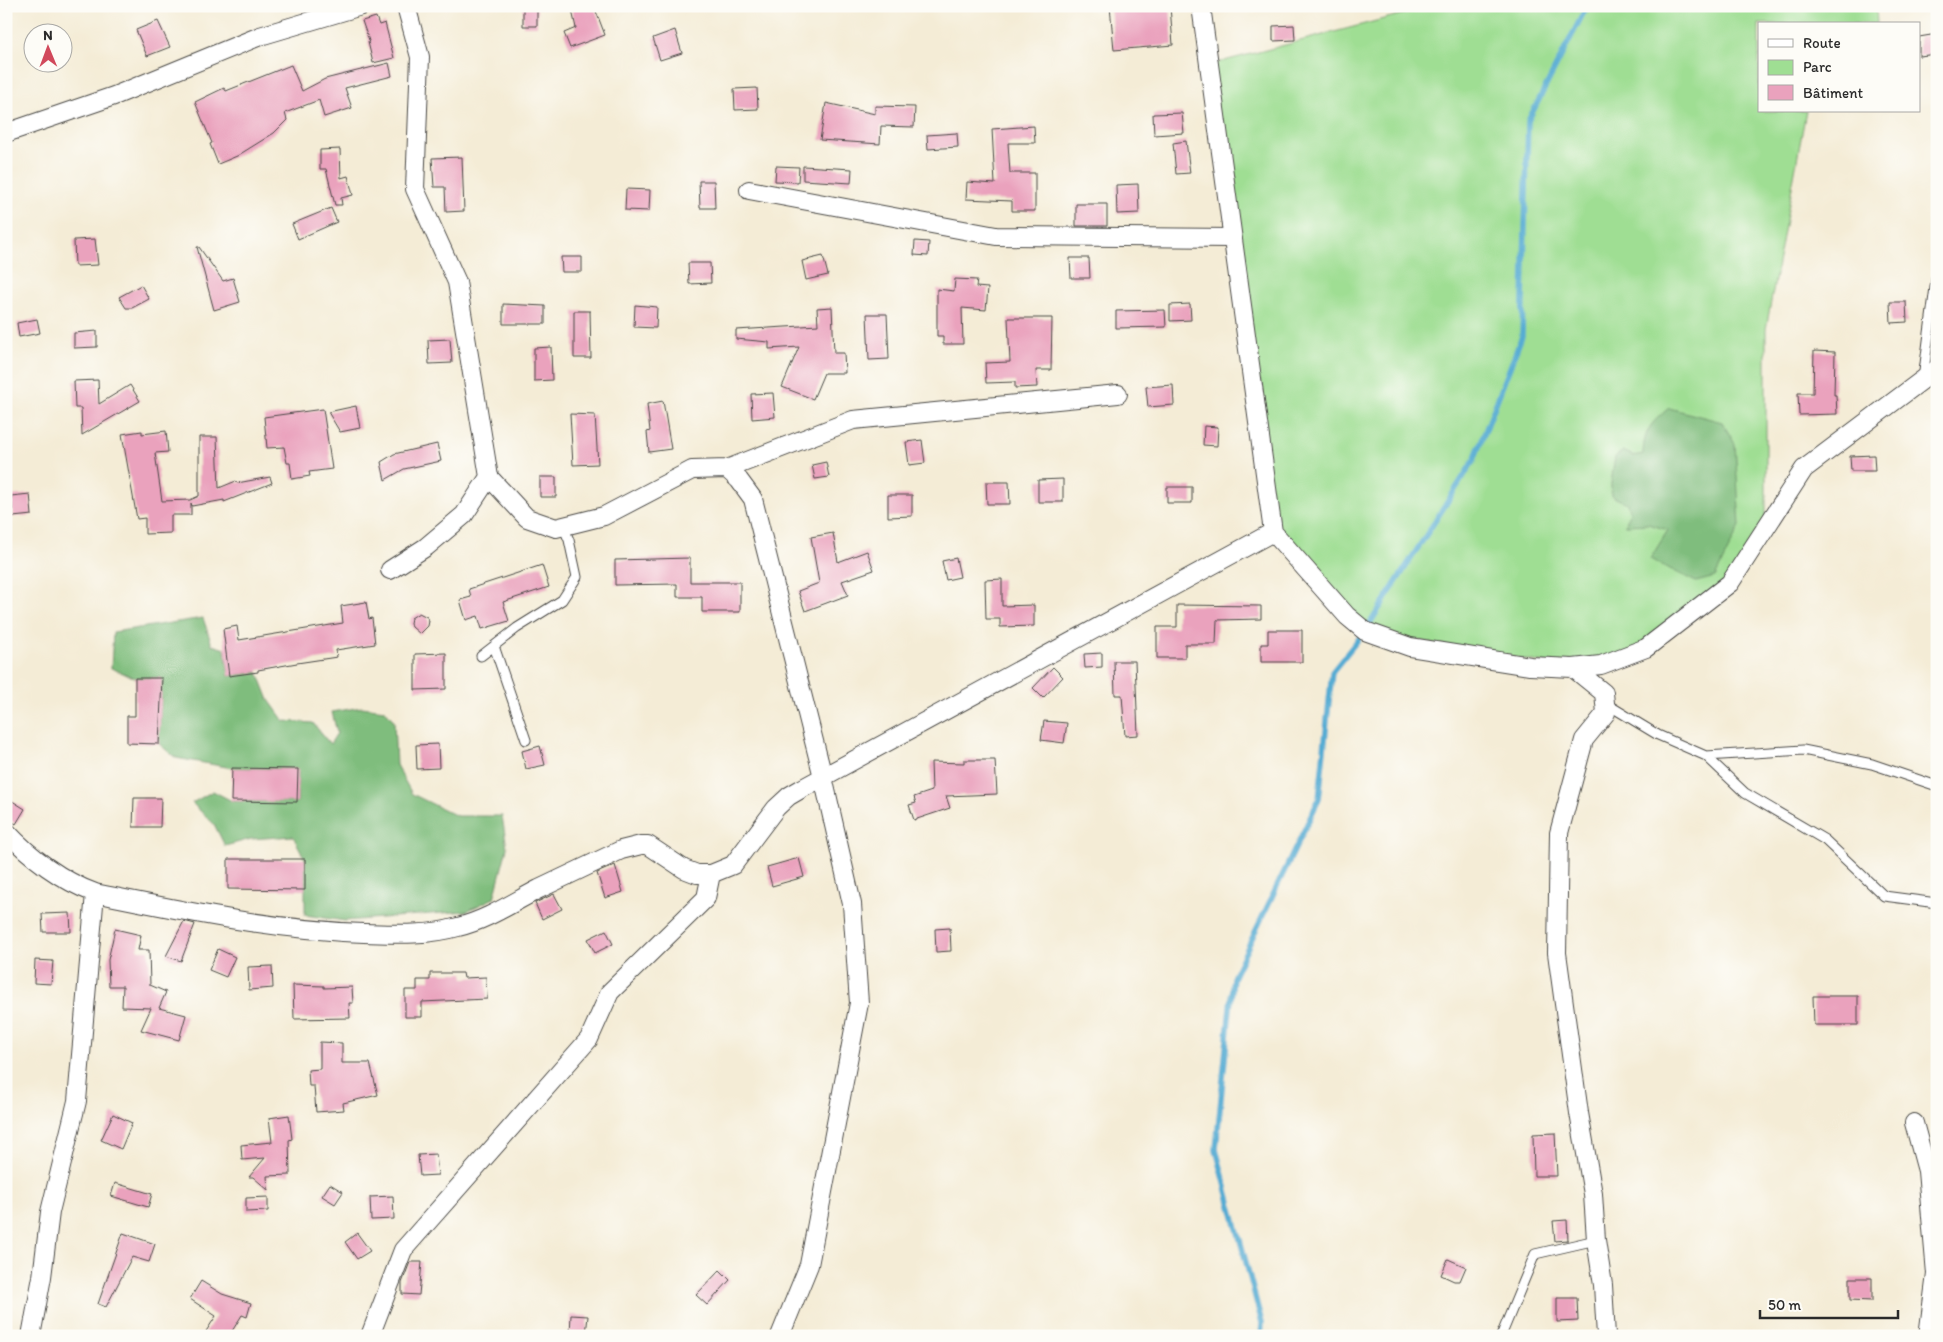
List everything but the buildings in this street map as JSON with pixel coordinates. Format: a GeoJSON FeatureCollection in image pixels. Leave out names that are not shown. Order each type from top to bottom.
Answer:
{"type":"FeatureCollection","features":[{"type":"Feature","properties":{"kind":"street"},"geometry":{"type":"LineString","coordinates":[[6,133],[114,96],[260,36],[361,6]]}},
{"type":"Feature","properties":{"kind":"street"},"geometry":{"type":"LineString","coordinates":[[406,6],[420,58],[415,190],[457,282],[489,477],[527,518],[556,528],[604,516],[692,470],[727,469],[853,420],[1118,394]]}},
{"type":"Feature","properties":{"kind":"street"},"geometry":{"type":"LineString","coordinates":[[1201,6],[1273,532],[1347,616],[1365,631],[1410,647],[1530,666],[1573,668],[1601,665],[1646,648],[1730,583],[1804,469],[1930,374]]}},
{"type":"Feature","properties":{"kind":"street"},"geometry":{"type":"LineString","coordinates":[[749,190],[996,236],[1233,238]]}},
{"type":"Feature","properties":{"kind":"street"},"geometry":{"type":"LineString","coordinates":[[727,469],[739,480],[753,499],[823,777],[852,904],[860,1003],[809,1265],[780,1336]]}},
{"type":"Feature","properties":{"kind":"street"},"geometry":{"type":"LineString","coordinates":[[390,570],[426,547],[464,515],[489,477]]}},
{"type":"Feature","properties":{"kind":"street"},"geometry":{"type":"LineString","coordinates":[[6,832],[20,846],[63,878],[95,893],[211,917],[318,931],[425,933],[456,928],[484,918],[539,889],[621,850],[634,846],[648,845],[684,869],[697,874],[712,874],[733,865],[776,808],[789,796],[1273,532]]}},
{"type":"Feature","properties":{"kind":"street"},"geometry":{"type":"LineString","coordinates":[[1573,668],[1604,693],[1606,713],[1584,740],[1559,832],[1557,954],[1579,1112],[1593,1194],[1596,1240],[1603,1285],[1606,1336]]}},
{"type":"Feature","properties":{"kind":"street"},"geometry":{"type":"LineString","coordinates":[[370,1336],[403,1250],[589,1039],[610,992],[706,898],[712,874]]}},
{"type":"Feature","properties":{"kind":"street"},"geometry":{"type":"LineString","coordinates":[[31,1336],[42,1277],[50,1212],[77,1100],[95,893]]}},
{"type":"Feature","properties":{"kind":"street"},"geometry":{"type":"LineString","coordinates":[[1914,1123],[1928,1171],[1936,1274],[1928,1336]]}},
{"type":"Feature","properties":{"kind":"lane"},"geometry":{"type":"LineString","coordinates":[[1930,374],[1937,272]]}},
{"type":"Feature","properties":{"kind":"lane"},"geometry":{"type":"LineString","coordinates":[[480,656],[517,628],[562,600],[577,577],[569,540],[563,526]]}},
{"type":"Feature","properties":{"kind":"lane"},"geometry":{"type":"LineString","coordinates":[[494,646],[526,740]]}},
{"type":"Feature","properties":{"kind":"lane"},"geometry":{"type":"LineString","coordinates":[[1605,704],[1658,735],[1706,756],[1745,793],[1825,840],[1884,896],[1937,903]]}},
{"type":"Feature","properties":{"kind":"lane"},"geometry":{"type":"LineString","coordinates":[[1706,756],[1803,750],[1872,764],[1937,786]]}},
{"type":"Feature","properties":{"kind":"lane"},"geometry":{"type":"LineString","coordinates":[[1501,1336],[1535,1254],[1596,1240]]}},
{"type":"Feature","properties":{"kind":"green space"},"geometry":{"type":"Polygon","coordinates":[[[1433,6],[1876,6],[1877,22],[1758,22],[1758,112],[1806,112],[1766,329],[1766,528],[1730,583],[1646,648],[1573,668],[1365,631],[1273,532],[1209,65],[1433,6]]]}},
{"type":"Feature","properties":{"kind":"green space"},"geometry":{"type":"Polygon","coordinates":[[[1669,408],[1722,422],[1735,444],[1740,526],[1715,577],[1696,582],[1650,559],[1668,530],[1648,524],[1625,525],[1630,513],[1627,503],[1611,496],[1615,457],[1623,451],[1634,456],[1643,454],[1647,433],[1657,418],[1669,408]]]}},
{"type":"Feature","properties":{"kind":"green space"},"geometry":{"type":"Polygon","coordinates":[[[203,618],[212,645],[225,649],[229,676],[258,672],[269,700],[284,721],[313,723],[330,744],[337,733],[332,712],[362,707],[385,710],[394,721],[396,765],[412,794],[457,816],[502,816],[507,848],[494,898],[467,911],[345,921],[305,915],[305,859],[293,836],[251,839],[225,846],[214,824],[192,803],[213,791],[232,801],[297,802],[298,769],[232,768],[176,758],[159,744],[162,678],[135,678],[111,668],[113,632],[203,618]]]}},
{"type":"Feature","properties":{"kind":"waterway"},"geometry":{"type":"LineString","coordinates":[[1261,1336],[1262,1323],[1216,1149],[1233,978],[1319,799],[1332,672],[1365,631],[1474,460],[1522,336],[1528,121],[1587,6]]}}]}
